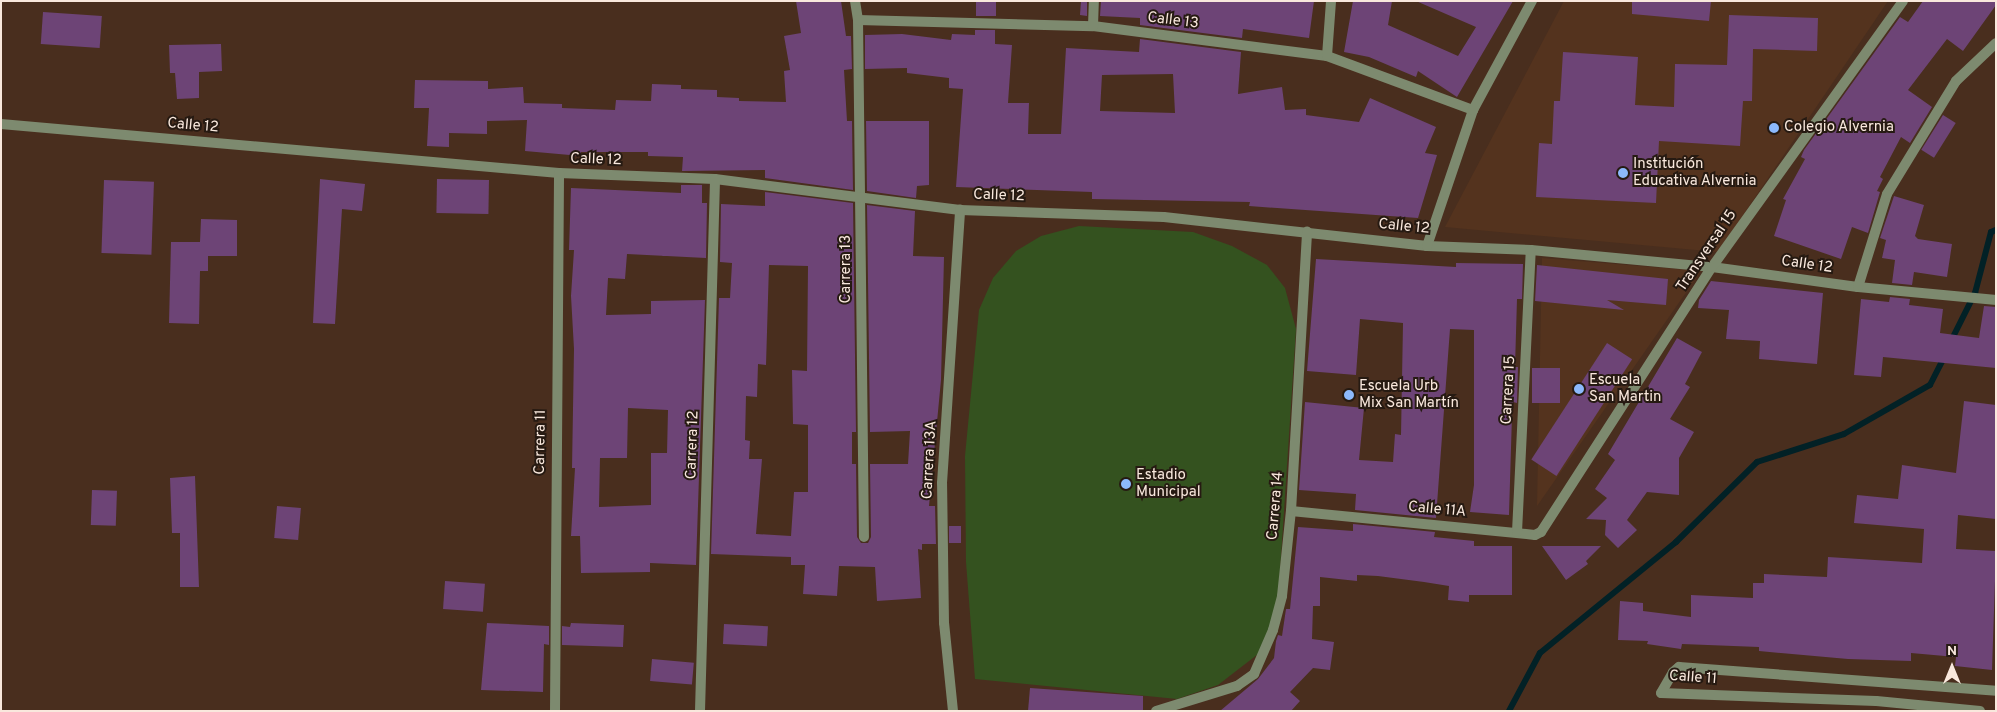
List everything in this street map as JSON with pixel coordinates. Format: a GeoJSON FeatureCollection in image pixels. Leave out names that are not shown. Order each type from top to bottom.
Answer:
{"type":"FeatureCollection","features":[{"type":"Feature","properties":{"kind":"street","name":"Carrera 13"},"geometry":{"type":"LineString","coordinates":[[855,1],[858,20],[864,537]]}},
{"type":"Feature","properties":{"kind":"street"},"geometry":{"type":"LineString","coordinates":[[1093,26],[1094,1]]}},
{"type":"Feature","properties":{"kind":"street"},"geometry":{"type":"LineString","coordinates":[[1327,56],[1331,1]]}},
{"type":"Feature","properties":{"kind":"street"},"geometry":{"type":"LineString","coordinates":[[1427,246],[1473,110],[1532,1]]}},
{"type":"Feature","properties":{"kind":"street","name":"Transversal 15"},"geometry":{"type":"LineString","coordinates":[[1563,501],[1712,267],[1903,1]]}},
{"type":"Feature","properties":{"kind":"street","name":"Calle 13"},"geometry":{"type":"LineString","coordinates":[[858,20],[1093,26],[1327,56],[1473,110]]}},
{"type":"Feature","properties":{"kind":"street"},"geometry":{"type":"LineString","coordinates":[[1858,287],[1887,194],[1956,81],[1996,43]]}},
{"type":"Feature","properties":{"kind":"street","name":"Calle 12"},"geometry":{"type":"LineString","coordinates":[[1,124],[559,173],[715,179],[861,200],[960,210],[1164,217],[1307,231],[1427,246],[1531,250],[1712,267],[1858,287],[1996,300]]}},
{"type":"Feature","properties":{"kind":"street","name":"Carrera 11"},"geometry":{"type":"LineString","coordinates":[[556,711],[559,173]]}},
{"type":"Feature","properties":{"kind":"street","name":"Carrera 12"},"geometry":{"type":"LineString","coordinates":[[700,711],[715,179]]}},
{"type":"Feature","properties":{"kind":"street","name":"Carrera 13A"},"geometry":{"type":"LineString","coordinates":[[953,711],[944,622],[942,483],[960,210]]}},
{"type":"Feature","properties":{"kind":"street","name":"Carrera 14"},"geometry":{"type":"LineString","coordinates":[[1156,711],[1237,686],[1254,674],[1271,636],[1282,596],[1291,511],[1307,231]]}},
{"type":"Feature","properties":{"kind":"street","name":"Carrera 15"},"geometry":{"type":"LineString","coordinates":[[1517,532],[1531,250]]}},
{"type":"Feature","properties":{"kind":"street","name":"Calle 11A"},"geometry":{"type":"LineString","coordinates":[[1291,511],[1538,534],[1563,501]]}},
{"type":"Feature","properties":{"kind":"street","name":"Calle 11"},"geometry":{"type":"LineString","coordinates":[[1980,711],[1929,704],[1876,701],[1661,693],[1673,672],[1679,667],[1878,684],[1996,691]]}},
{"type":"Feature","properties":{"kind":"street"},"geometry":{"type":"LineString","coordinates":[[1876,701],[1878,684]]}},
{"type":"Feature","properties":{"kind":"street"},"geometry":{"type":"LineString","coordinates":[[1929,704],[1930,687]]}},
{"type":"Feature","properties":{"kind":"shaded area","name":"Institución Educativa Alvernia"},"geometry":{"type":"Polygon","coordinates":[[[1564,1],[1888,1],[1718,252],[1445,227],[1564,1]]]}},
{"type":"Feature","properties":{"kind":"shaded area","name":"Escuela San Martin"},"geometry":{"type":"Polygon","coordinates":[[[1542,258],[1701,271],[1537,506],[1542,258]]]}},
{"type":"Feature","properties":{"kind":"green space","name":"Estadio Municipal"},"geometry":{"type":"Polygon","coordinates":[[[1079,226],[1193,232],[1232,246],[1267,265],[1285,288],[1296,329],[1278,602],[1262,651],[1218,685],[1177,699],[975,679],[966,562],[965,456],[979,310],[993,278],[1016,251],[1041,236],[1079,226]]]}},
{"type":"Feature","properties":{"kind":"building"},"geometry":{"type":"Polygon","coordinates":[[[796,1],[841,1],[846,36],[851,36],[852,69],[844,70],[847,121],[852,121],[853,190],[765,178],[765,170],[682,171],[683,157],[648,156],[648,152],[581,152],[581,156],[525,151],[527,120],[487,121],[487,134],[449,133],[449,147],[427,146],[429,108],[414,108],[415,80],[488,81],[488,89],[523,87],[524,103],[562,104],[562,108],[615,110],[616,100],[651,101],[652,84],[681,85],[681,89],[717,90],[717,97],[739,98],[739,101],[786,102],[784,71],[790,70],[784,36],[801,33],[796,1]]]}},
{"type":"Feature","properties":{"kind":"building"},"geometry":{"type":"Polygon","coordinates":[[[976,1],[996,1],[996,16],[976,16],[976,1]]]}},
{"type":"Feature","properties":{"kind":"building"},"geometry":{"type":"Polygon","coordinates":[[[1081,1],[1087,1],[1087,16],[1080,15],[1081,1]]]}},
{"type":"Feature","properties":{"kind":"building"},"geometry":{"type":"Polygon","coordinates":[[[1101,1],[1314,1],[1309,38],[1243,29],[1242,38],[1140,25],[1140,18],[1100,16],[1101,1]]]}},
{"type":"Feature","properties":{"kind":"building"},"geometry":{"type":"Polygon","coordinates":[[[1353,1],[1392,1],[1388,25],[1458,56],[1476,27],[1416,1],[1513,1],[1457,97],[1418,71],[1416,77],[1369,57],[1344,52],[1353,1]]]}},
{"type":"Feature","properties":{"kind":"building"},"geometry":{"type":"Polygon","coordinates":[[[1632,1],[1711,1],[1709,21],[1632,14],[1632,1]]]}},
{"type":"Feature","properties":{"kind":"building"},"geometry":{"type":"Polygon","coordinates":[[[1923,1],[1996,1],[1996,5],[1963,51],[1947,39],[1908,90],[1932,107],[1910,143],[1901,137],[1880,177],[1883,179],[1877,191],[1880,192],[1868,233],[1852,227],[1841,259],[1774,236],[1786,200],[1783,199],[1805,159],[1801,157],[1804,150],[1900,17],[1908,22],[1923,1]]]}},
{"type":"Feature","properties":{"kind":"building"},"geometry":{"type":"Polygon","coordinates":[[[43,12],[102,16],[100,48],[41,44],[43,12]]]}},
{"type":"Feature","properties":{"kind":"building"},"geometry":{"type":"Polygon","coordinates":[[[1729,15],[1818,18],[1817,51],[1753,49],[1752,101],[1743,101],[1740,146],[1659,141],[1656,203],[1536,197],[1539,143],[1552,144],[1554,101],[1560,101],[1563,52],[1638,57],[1635,105],[1674,107],[1675,64],[1727,65],[1729,15]]]}},
{"type":"Feature","properties":{"kind":"building"},"geometry":{"type":"Polygon","coordinates":[[[975,30],[995,30],[995,44],[1012,45],[1008,103],[1029,103],[1028,134],[1061,134],[1066,48],[1139,52],[1140,39],[1241,52],[1238,94],[1282,87],[1285,110],[1306,109],[1306,115],[1359,122],[1370,98],[1436,127],[1425,153],[1437,155],[1418,218],[1249,206],[1250,202],[1092,199],[1092,192],[956,187],[963,89],[949,88],[949,78],[907,73],[907,68],[865,69],[865,35],[902,34],[951,40],[952,34],[975,35],[975,30]],[[1173,74],[1102,75],[1100,111],[1175,113],[1173,74]]]}},
{"type":"Feature","properties":{"kind":"building"},"geometry":{"type":"Polygon","coordinates":[[[221,44],[222,71],[199,72],[199,98],[177,99],[175,73],[170,73],[169,45],[221,44]]]}},
{"type":"Feature","properties":{"kind":"building"},"geometry":{"type":"Polygon","coordinates":[[[1943,115],[1956,123],[1934,158],[1921,150],[1943,115]]]}},
{"type":"Feature","properties":{"kind":"building"},"geometry":{"type":"Polygon","coordinates":[[[866,121],[929,121],[929,185],[917,186],[916,198],[867,191],[866,121]]]}},
{"type":"Feature","properties":{"kind":"building"},"geometry":{"type":"Polygon","coordinates":[[[320,179],[365,184],[362,211],[342,209],[335,324],[313,323],[320,179]]]}},
{"type":"Feature","properties":{"kind":"building"},"geometry":{"type":"Polygon","coordinates":[[[437,179],[489,180],[488,214],[436,213],[437,179]]]}},
{"type":"Feature","properties":{"kind":"building"},"geometry":{"type":"Polygon","coordinates":[[[104,180],[154,182],[151,255],[101,253],[104,180]]]}},
{"type":"Feature","properties":{"kind":"building"},"geometry":{"type":"Polygon","coordinates":[[[681,185],[702,185],[702,203],[707,203],[706,258],[627,254],[625,279],[608,278],[606,315],[651,314],[651,301],[705,300],[696,565],[650,563],[650,572],[581,573],[580,536],[571,536],[575,468],[572,468],[574,349],[571,296],[574,250],[569,250],[571,188],[681,193],[681,185]],[[628,408],[627,458],[600,458],[599,507],[651,505],[651,453],[667,453],[668,410],[628,408]]]}},
{"type":"Feature","properties":{"kind":"building"},"geometry":{"type":"Polygon","coordinates":[[[765,192],[853,203],[856,432],[852,432],[852,464],[856,464],[857,537],[861,543],[868,543],[871,537],[870,464],[908,464],[910,431],[870,432],[867,205],[915,211],[913,256],[944,257],[941,380],[929,506],[935,506],[936,544],[922,544],[922,550],[918,549],[921,598],[877,601],[875,567],[839,566],[837,596],[803,594],[805,565],[791,565],[791,557],[711,554],[719,298],[730,298],[732,263],[720,262],[721,204],[765,206],[765,192]],[[769,265],[766,365],[758,364],[757,397],[746,396],[745,440],[750,441],[749,459],[762,459],[756,534],[791,536],[794,492],[808,492],[808,425],[793,424],[792,370],[807,371],[808,266],[769,265]]]}},
{"type":"Feature","properties":{"kind":"building"},"geometry":{"type":"Polygon","coordinates":[[[1894,196],[1924,205],[1915,236],[1918,239],[1952,244],[1947,277],[1914,272],[1912,285],[1892,283],[1895,260],[1882,258],[1886,240],[1880,238],[1894,196]]]}},
{"type":"Feature","properties":{"kind":"building"},"geometry":{"type":"Polygon","coordinates":[[[201,219],[237,220],[237,256],[208,256],[208,271],[200,271],[199,324],[169,323],[171,242],[200,242],[201,219]]]}},
{"type":"Feature","properties":{"kind":"building"},"geometry":{"type":"Polygon","coordinates":[[[1316,259],[1456,267],[1456,263],[1523,264],[1522,299],[1517,299],[1515,367],[1518,367],[1517,403],[1513,402],[1512,415],[1509,515],[1470,512],[1474,485],[1474,330],[1450,329],[1436,518],[1355,510],[1356,494],[1299,490],[1305,402],[1364,408],[1359,460],[1393,462],[1395,434],[1401,435],[1403,323],[1360,319],[1356,375],[1307,371],[1316,259]]]}},
{"type":"Feature","properties":{"kind":"building"},"geometry":{"type":"Polygon","coordinates":[[[1537,265],[1668,279],[1666,305],[1607,300],[1624,310],[1535,301],[1537,265]]]}},
{"type":"Feature","properties":{"kind":"building"},"geometry":{"type":"Polygon","coordinates":[[[1711,281],[1823,293],[1817,364],[1759,359],[1760,341],[1726,339],[1729,310],[1698,308],[1699,300],[1711,281]]]}},
{"type":"Feature","properties":{"kind":"building"},"geometry":{"type":"Polygon","coordinates":[[[1890,297],[1910,299],[1909,305],[1943,309],[1940,333],[1979,338],[1984,306],[1996,307],[1996,368],[1883,357],[1881,377],[1854,375],[1861,299],[1889,302],[1890,297]]]}},
{"type":"Feature","properties":{"kind":"building"},"geometry":{"type":"Polygon","coordinates":[[[1677,338],[1702,352],[1685,384],[1690,387],[1670,419],[1694,432],[1679,458],[1679,495],[1647,492],[1627,520],[1637,530],[1618,548],[1605,535],[1606,520],[1586,519],[1607,498],[1595,489],[1615,460],[1608,454],[1677,338]]]}},
{"type":"Feature","properties":{"kind":"building"},"geometry":{"type":"Polygon","coordinates":[[[1607,343],[1632,359],[1556,476],[1531,460],[1607,343]]]}},
{"type":"Feature","properties":{"kind":"building"},"geometry":{"type":"Polygon","coordinates":[[[1532,368],[1560,368],[1560,403],[1532,403],[1532,368]]]}},
{"type":"Feature","properties":{"kind":"building"},"geometry":{"type":"Polygon","coordinates":[[[1964,401],[1996,405],[1996,519],[1958,515],[1956,549],[1996,551],[1992,670],[1955,666],[1956,657],[1911,653],[1911,661],[1848,659],[1759,651],[1759,647],[1682,644],[1681,649],[1647,644],[1648,641],[1618,640],[1620,601],[1643,603],[1643,611],[1691,617],[1691,595],[1753,598],[1753,583],[1764,583],[1764,574],[1827,577],[1828,557],[1922,563],[1924,529],[1854,523],[1857,495],[1898,499],[1902,465],[1956,473],[1964,401]]]}},
{"type":"Feature","properties":{"kind":"building"},"geometry":{"type":"Polygon","coordinates":[[[195,476],[199,587],[180,587],[180,533],[172,533],[170,478],[195,476]]]}},
{"type":"Feature","properties":{"kind":"building"},"geometry":{"type":"Polygon","coordinates":[[[92,490],[117,491],[116,526],[91,525],[92,490]]]}},
{"type":"Feature","properties":{"kind":"building"},"geometry":{"type":"Polygon","coordinates":[[[277,506],[301,508],[298,540],[274,538],[277,506]]]}},
{"type":"Feature","properties":{"kind":"building"},"geometry":{"type":"Polygon","coordinates":[[[1353,524],[1435,532],[1434,537],[1474,541],[1474,546],[1512,546],[1512,595],[1469,595],[1469,602],[1448,600],[1449,586],[1378,576],[1357,575],[1357,581],[1320,577],[1320,606],[1313,606],[1312,639],[1334,642],[1330,670],[1313,668],[1290,692],[1300,701],[1291,711],[1220,711],[1258,679],[1274,658],[1278,635],[1282,636],[1286,609],[1290,609],[1298,527],[1353,531],[1353,524]]]}},
{"type":"Feature","properties":{"kind":"building"},"geometry":{"type":"Polygon","coordinates":[[[949,526],[961,526],[961,543],[949,543],[949,526]]]}},
{"type":"Feature","properties":{"kind":"building"},"geometry":{"type":"Polygon","coordinates":[[[1542,546],[1601,546],[1586,561],[1588,564],[1566,580],[1542,546]]]}},
{"type":"Feature","properties":{"kind":"building"},"geometry":{"type":"Polygon","coordinates":[[[445,581],[485,584],[483,612],[443,609],[445,581]]]}},
{"type":"Feature","properties":{"kind":"building"},"geometry":{"type":"Polygon","coordinates":[[[487,623],[549,626],[549,645],[544,644],[543,692],[481,690],[487,623]]]}},
{"type":"Feature","properties":{"kind":"building"},"geometry":{"type":"Polygon","coordinates":[[[571,623],[624,625],[623,647],[562,645],[562,626],[570,627],[571,623]]]}},
{"type":"Feature","properties":{"kind":"building"},"geometry":{"type":"Polygon","coordinates":[[[724,624],[768,626],[767,646],[723,644],[724,624]]]}},
{"type":"Feature","properties":{"kind":"building"},"geometry":{"type":"Polygon","coordinates":[[[652,659],[694,663],[692,685],[650,681],[652,659]]]}},
{"type":"Feature","properties":{"kind":"building"},"geometry":{"type":"Polygon","coordinates":[[[1030,688],[1143,696],[1143,711],[1028,711],[1030,688]]]}},
{"type":"Feature","properties":{"kind":"waterway"},"geometry":{"type":"LineString","coordinates":[[1951,341],[1975,293],[1991,232],[1996,230]]}},
{"type":"Feature","properties":{"kind":"waterway"},"geometry":{"type":"LineString","coordinates":[[1509,711],[1540,653],[1676,542],[1757,462],[1844,434],[1930,385],[1944,357]]}},
{"type":"Feature","properties":{"kind":"place","name":"Colegio Alvernia"},"geometry":{"type":"Point","coordinates":[1774,128]}},
{"type":"Feature","properties":{"kind":"place","name":"Institución Educativa Alvernia"},"geometry":{"type":"Point","coordinates":[1623,173]}},
{"type":"Feature","properties":{"kind":"place","name":"Escuela San Martin"},"geometry":{"type":"Point","coordinates":[1579,389]}},
{"type":"Feature","properties":{"kind":"place","name":"Escuela Urb Mix San Martín"},"geometry":{"type":"Point","coordinates":[1349,395]}},
{"type":"Feature","properties":{"kind":"place","name":"Estadio Municipal"},"geometry":{"type":"Point","coordinates":[1126,484]}}]}
